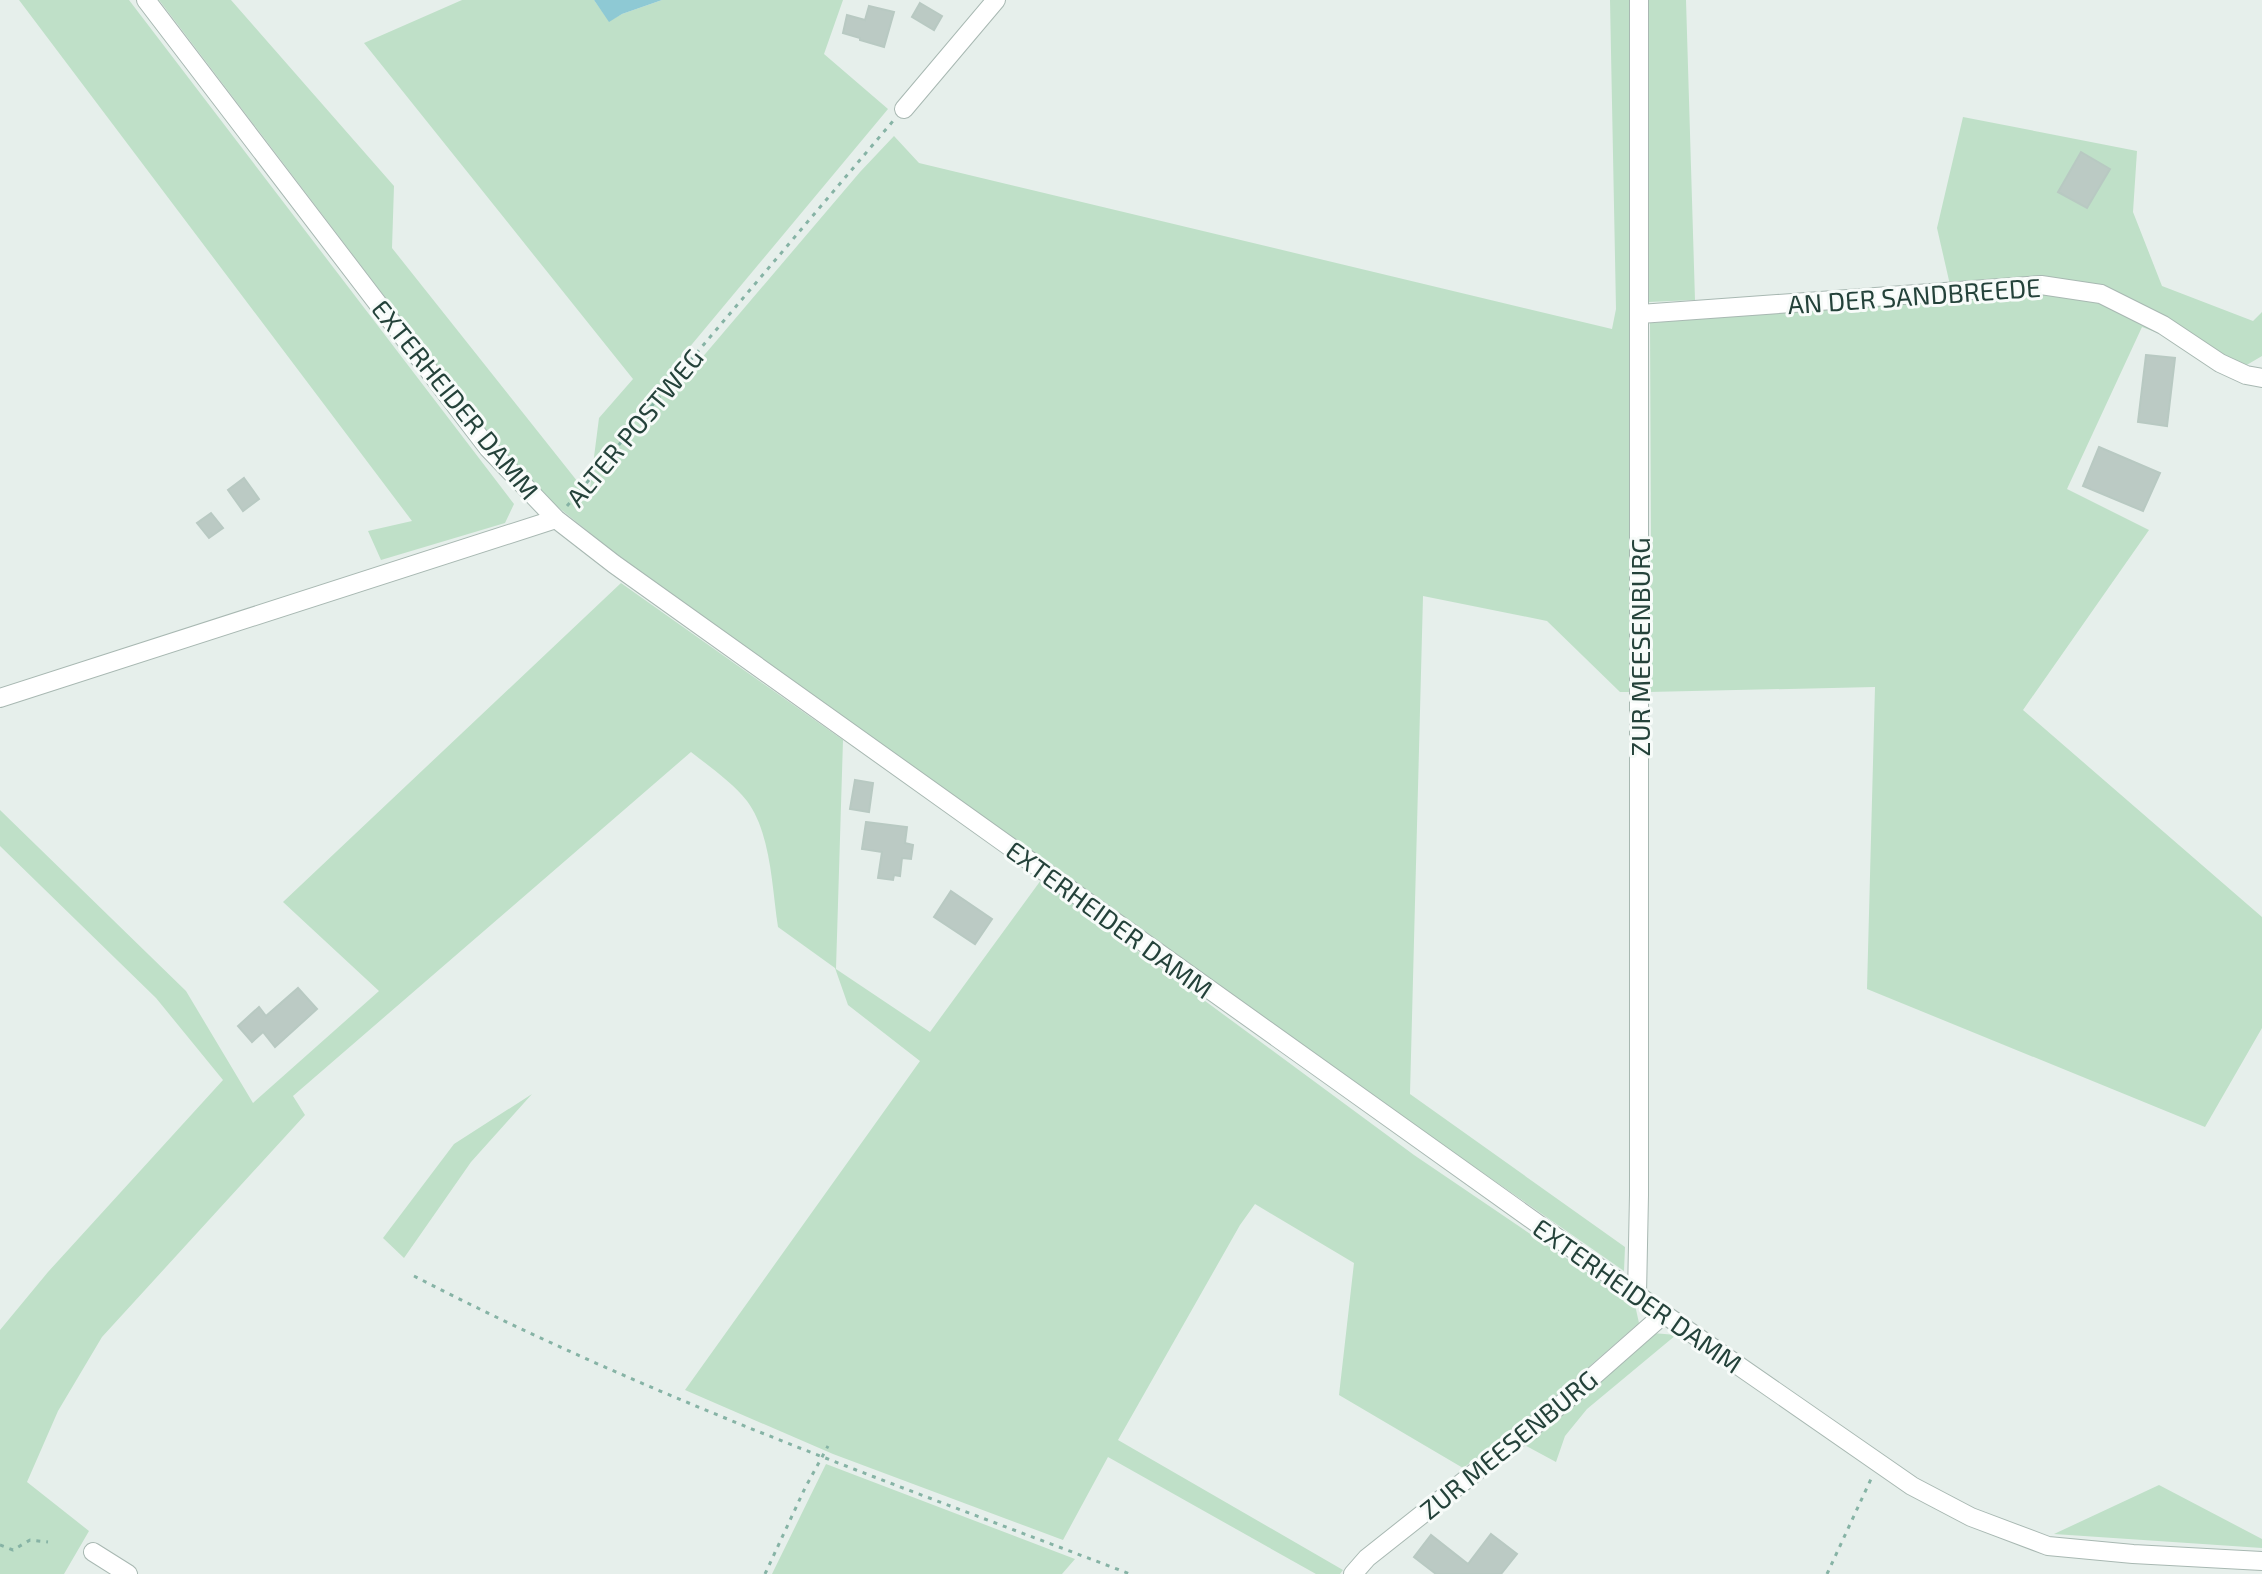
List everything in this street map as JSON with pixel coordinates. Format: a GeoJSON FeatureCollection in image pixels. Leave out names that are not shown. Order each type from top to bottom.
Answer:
{"type":"FeatureCollection","features":[{"type":"Feature","properties":{"kind":"street","name":"EXTERHEIDER DAMM"},"geometry":{"type":"LineString","coordinates":[[146,0],[488,448],[556,519],[626,573],[1637,1295],[1912,1486],[1971,1517],[2048,1546],[2262,1561]]}},
{"type":"Feature","properties":{"kind":"street"},"geometry":{"type":"LineString","coordinates":[[904,109],[996,0]]}},
{"type":"Feature","properties":{"kind":"street","name":"ZUR MEESENBURG"},"geometry":{"type":"LineString","coordinates":[[1637,1295],[1639,0]]}},
{"type":"Feature","properties":{"kind":"street","name":"AN DER SANDBREEDE"},"geometry":{"type":"LineString","coordinates":[[1640,314],[2041,285],[2101,294],[2163,325],[2220,363],[2246,375],[2262,378]]}},
{"type":"Feature","properties":{"kind":"street","name":"ALTER POSTWEG"},"geometry":{"type":"LineString","coordinates":[[0,698],[556,519]]}},
{"type":"Feature","properties":{"kind":"street","name":"ZUR MEESENBURG"},"geometry":{"type":"LineString","coordinates":[[1353,1574],[1367,1558],[1564,1402],[1664,1314]]}},
{"type":"Feature","properties":{"kind":"street"},"geometry":{"type":"LineString","coordinates":[[93,1552],[128,1574]]}},
{"type":"Feature","properties":{"kind":"path","name":"ALTER POSTWEG"},"geometry":{"type":"LineString","coordinates":[[556,519],[904,109]]}},
{"type":"Feature","properties":{"kind":"path"},"geometry":{"type":"LineString","coordinates":[[414,1276],[545,1340],[663,1391],[1130,1574]]}},
{"type":"Feature","properties":{"kind":"path"},"geometry":{"type":"LineString","coordinates":[[765,1574],[828,1446]]}},
{"type":"Feature","properties":{"kind":"path"},"geometry":{"type":"LineString","coordinates":[[1827,1574],[1878,1463]]}},
{"type":"Feature","properties":{"kind":"path"},"geometry":{"type":"LineString","coordinates":[[0,1545],[13,1550],[30,1540],[48,1542]]}},
{"type":"Feature","properties":{"kind":"green space"},"geometry":{"type":"Polygon","coordinates":[[[19,0],[129,0],[514,504],[505,523],[381,560],[368,531],[412,521],[19,0]]]}},
{"type":"Feature","properties":{"kind":"green space"},"geometry":{"type":"Polygon","coordinates":[[[159,0],[231,0],[394,186],[392,248],[589,496],[599,418],[633,379],[364,43],[462,0],[594,0],[609,21],[662,0],[843,0],[824,54],[888,109],[678,361],[689,373],[894,136],[919,163],[1612,329],[1616,309],[1610,0],[1630,0],[1629,692],[1620,692],[1547,621],[1423,596],[1410,1094],[1625,1247],[1624,1271],[1381,1102],[616,554],[548,499],[493,439],[159,0]]]}},
{"type":"Feature","properties":{"kind":"green space"},"geometry":{"type":"Polygon","coordinates":[[[1649,0],[1686,0],[1695,300],[1649,302],[1649,0]]]}},
{"type":"Feature","properties":{"kind":"green space"},"geometry":{"type":"Polygon","coordinates":[[[1963,117],[2137,151],[2133,212],[2162,286],[2253,321],[2262,312],[2262,356],[2245,366],[2142,327],[2067,489],[2149,530],[2023,710],[2262,917],[2262,1028],[2205,1127],[1867,989],[1875,687],[1648,692],[1650,323],[1953,298],[1937,228],[1963,117]]]}},
{"type":"Feature","properties":{"kind":"green space"},"geometry":{"type":"Polygon","coordinates":[[[621,583],[843,740],[836,969],[930,1032],[1041,880],[1414,1155],[1635,1305],[1639,1323],[1521,1426],[1463,1468],[1339,1395],[1354,1263],[1255,1204],[1240,1225],[1118,1440],[1343,1570],[1340,1574],[1316,1574],[1108,1457],[1063,1540],[833,1454],[685,1390],[920,1061],[848,1005],[835,968],[778,927],[766,845],[755,814],[735,787],[691,752],[293,1096],[305,1115],[102,1337],[58,1411],[27,1482],[89,1531],[64,1574],[0,1574],[0,1330],[48,1272],[223,1080],[156,998],[0,846],[0,810],[186,991],[253,1103],[379,991],[283,902],[621,583]]]}},
{"type":"Feature","properties":{"kind":"green space"},"geometry":{"type":"Polygon","coordinates":[[[532,1094],[471,1162],[404,1258],[383,1238],[454,1144],[532,1094]]]}},
{"type":"Feature","properties":{"kind":"green space"},"geometry":{"type":"Polygon","coordinates":[[[1653,1333],[1676,1335],[1587,1409],[1565,1436],[1556,1462],[1521,1443],[1653,1333]]]}},
{"type":"Feature","properties":{"kind":"green space"},"geometry":{"type":"Polygon","coordinates":[[[826,1464],[1075,1559],[1062,1574],[772,1574],[826,1464]]]}},
{"type":"Feature","properties":{"kind":"green space"},"geometry":{"type":"Polygon","coordinates":[[[2159,1485],[2262,1539],[2262,1548],[2054,1534],[2159,1485]]]}},
{"type":"Feature","properties":{"kind":"water"},"geometry":{"type":"Polygon","coordinates":[[[594,0],[662,0],[622,14],[609,22],[594,0]]]}},
{"type":"Feature","properties":{"kind":"building"},"geometry":{"type":"Polygon","coordinates":[[[920,3],[942,16],[934,30],[912,17],[920,3]]]}},
{"type":"Feature","properties":{"kind":"building"},"geometry":{"type":"Polygon","coordinates":[[[869,6],[894,12],[884,47],[843,33],[847,15],[865,20],[869,6]]]}},
{"type":"Feature","properties":{"kind":"building"},"geometry":{"type":"Polygon","coordinates":[[[2081,152],[2110,169],[2087,208],[2058,192],[2081,152]]]}},
{"type":"Feature","properties":{"kind":"building"},"geometry":{"type":"Polygon","coordinates":[[[2146,355],[2175,358],[2167,426],[2138,422],[2146,355]]]}},
{"type":"Feature","properties":{"kind":"building"},"geometry":{"type":"Polygon","coordinates":[[[2099,447],[2160,473],[2143,511],[2083,486],[2099,447]]]}},
{"type":"Feature","properties":{"kind":"building"},"geometry":{"type":"Polygon","coordinates":[[[244,478],[259,499],[243,511],[228,490],[244,478]]]}},
{"type":"Feature","properties":{"kind":"building"},"geometry":{"type":"Polygon","coordinates":[[[211,513],[223,528],[209,538],[197,523],[211,513]]]}},
{"type":"Feature","properties":{"kind":"building"},"geometry":{"type":"Polygon","coordinates":[[[855,780],[873,783],[869,812],[850,809],[855,780]]]}},
{"type":"Feature","properties":{"kind":"building"},"geometry":{"type":"Polygon","coordinates":[[[866,822],[907,827],[905,843],[913,845],[911,859],[902,858],[900,876],[894,875],[893,880],[878,878],[882,852],[862,849],[866,822]]]}},
{"type":"Feature","properties":{"kind":"building"},"geometry":{"type":"Polygon","coordinates":[[[951,891],[992,919],[975,944],[934,917],[951,891]]]}},
{"type":"Feature","properties":{"kind":"building"},"geometry":{"type":"Polygon","coordinates":[[[298,988],[317,1009],[275,1047],[263,1032],[252,1042],[238,1026],[259,1007],[266,1016],[298,988]]]}},
{"type":"Feature","properties":{"kind":"building"},"geometry":{"type":"Polygon","coordinates":[[[1491,1534],[1517,1554],[1501,1574],[1436,1574],[1414,1557],[1431,1535],[1468,1564],[1491,1534]]]}}]}
